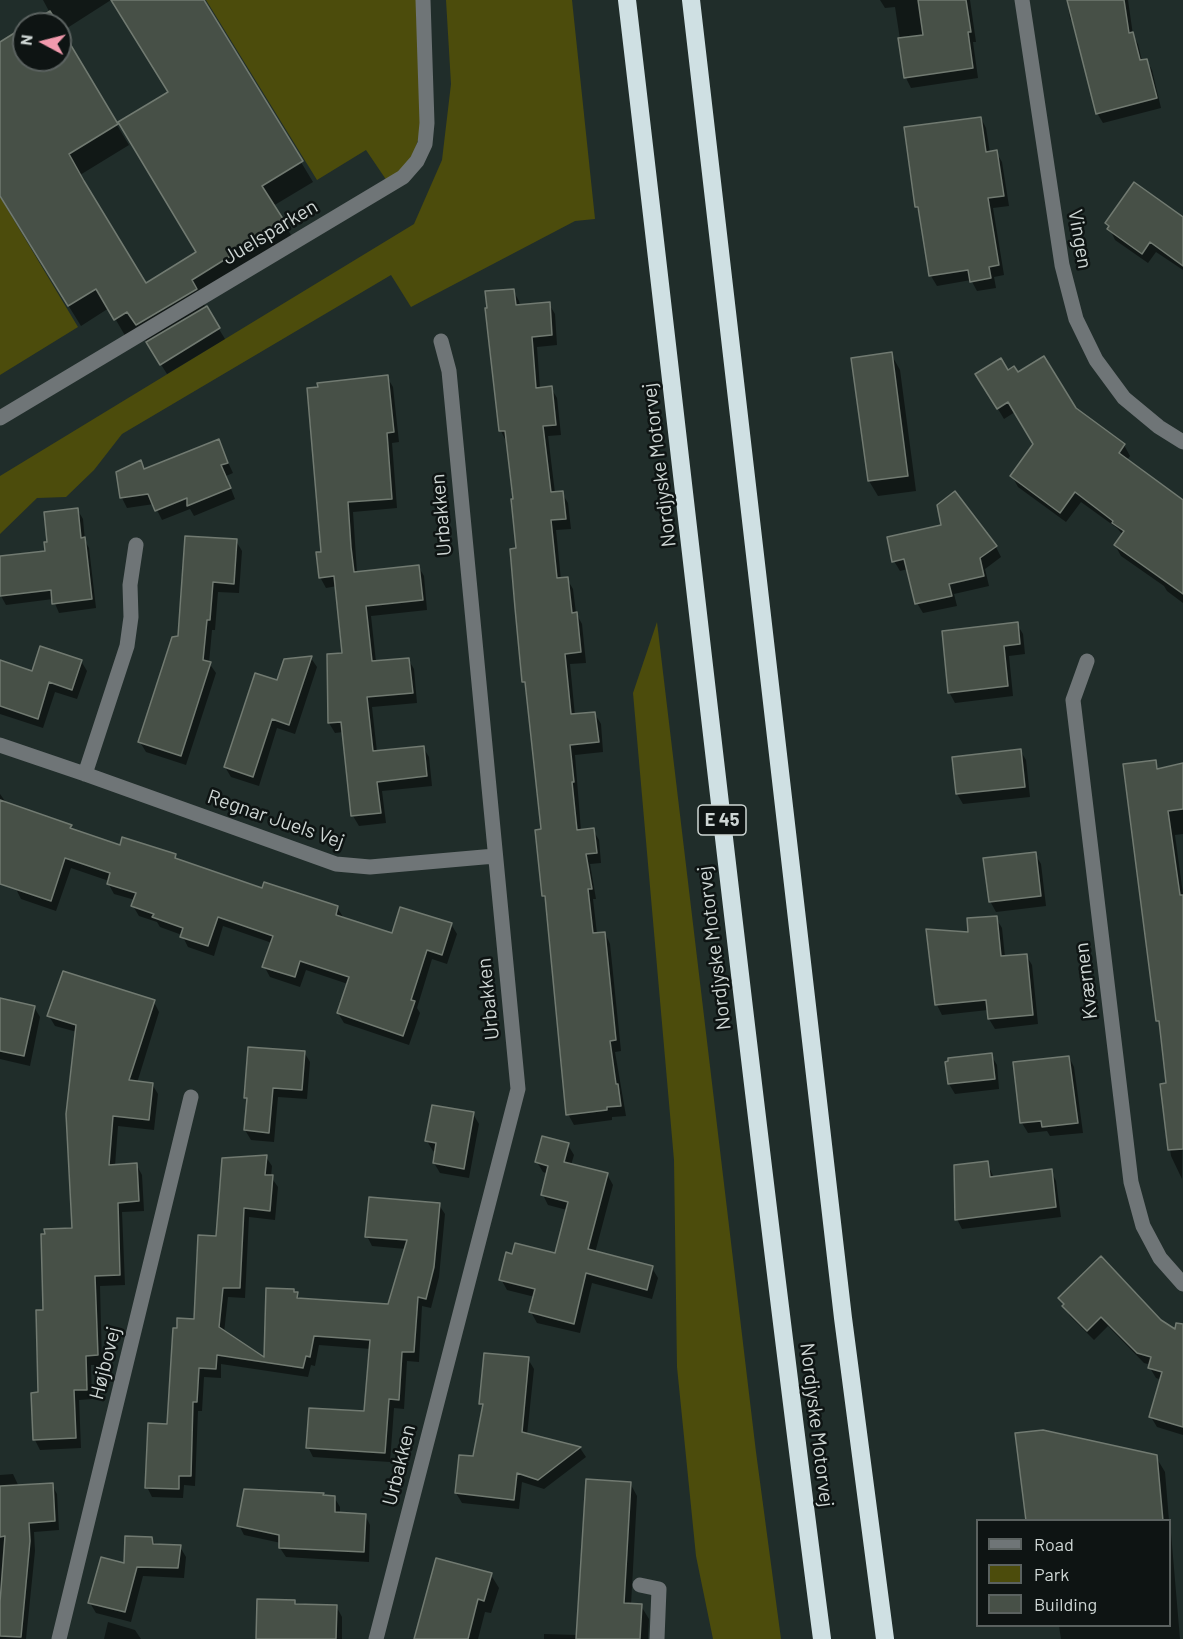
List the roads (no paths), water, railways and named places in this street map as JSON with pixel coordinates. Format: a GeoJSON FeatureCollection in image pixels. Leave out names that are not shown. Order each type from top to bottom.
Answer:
{"type":"FeatureCollection","features":[{"type":"Feature","properties":{"kind":"highway","name":"Nordjyske Motorvej"},"geometry":{"type":"LineString","coordinates":[[627,0],[791,1404],[822,1639]]}},
{"type":"Feature","properties":{"kind":"highway","name":"Nordjyske Motorvej"},"geometry":{"type":"LineString","coordinates":[[691,0],[843,1318],[885,1639]]}},
{"type":"Feature","properties":{"kind":"street","name":"Juelsparken"},"geometry":{"type":"LineString","coordinates":[[0,418],[403,177],[417,161],[425,144],[427,123],[423,0]]}},
{"type":"Feature","properties":{"kind":"street","name":"Vingen"},"geometry":{"type":"LineString","coordinates":[[1022,0],[1062,265],[1076,318],[1096,360],[1124,398],[1159,427],[1183,442]]}},
{"type":"Feature","properties":{"kind":"street","name":"Urbakken"},"geometry":{"type":"LineString","coordinates":[[376,1639],[518,1089],[449,371],[441,340]]}},
{"type":"Feature","properties":{"kind":"street"},"geometry":{"type":"LineString","coordinates":[[85,774],[127,646],[131,617],[130,585],[136,545]]}},
{"type":"Feature","properties":{"kind":"street","name":"Kværnen"},"geometry":{"type":"LineString","coordinates":[[1087,661],[1073,700],[1131,1182],[1143,1226],[1160,1258],[1183,1284]]}},
{"type":"Feature","properties":{"kind":"street","name":"Regnar Juels Vej"},"geometry":{"type":"LineString","coordinates":[[0,745],[336,864],[370,867],[495,856]]}},
{"type":"Feature","properties":{"kind":"street","name":"Højbovej"},"geometry":{"type":"LineString","coordinates":[[59,1639],[191,1097]]}},
{"type":"Feature","properties":{"kind":"street"},"geometry":{"type":"LineString","coordinates":[[640,1585],[659,1588],[657,1639]]}}]}
